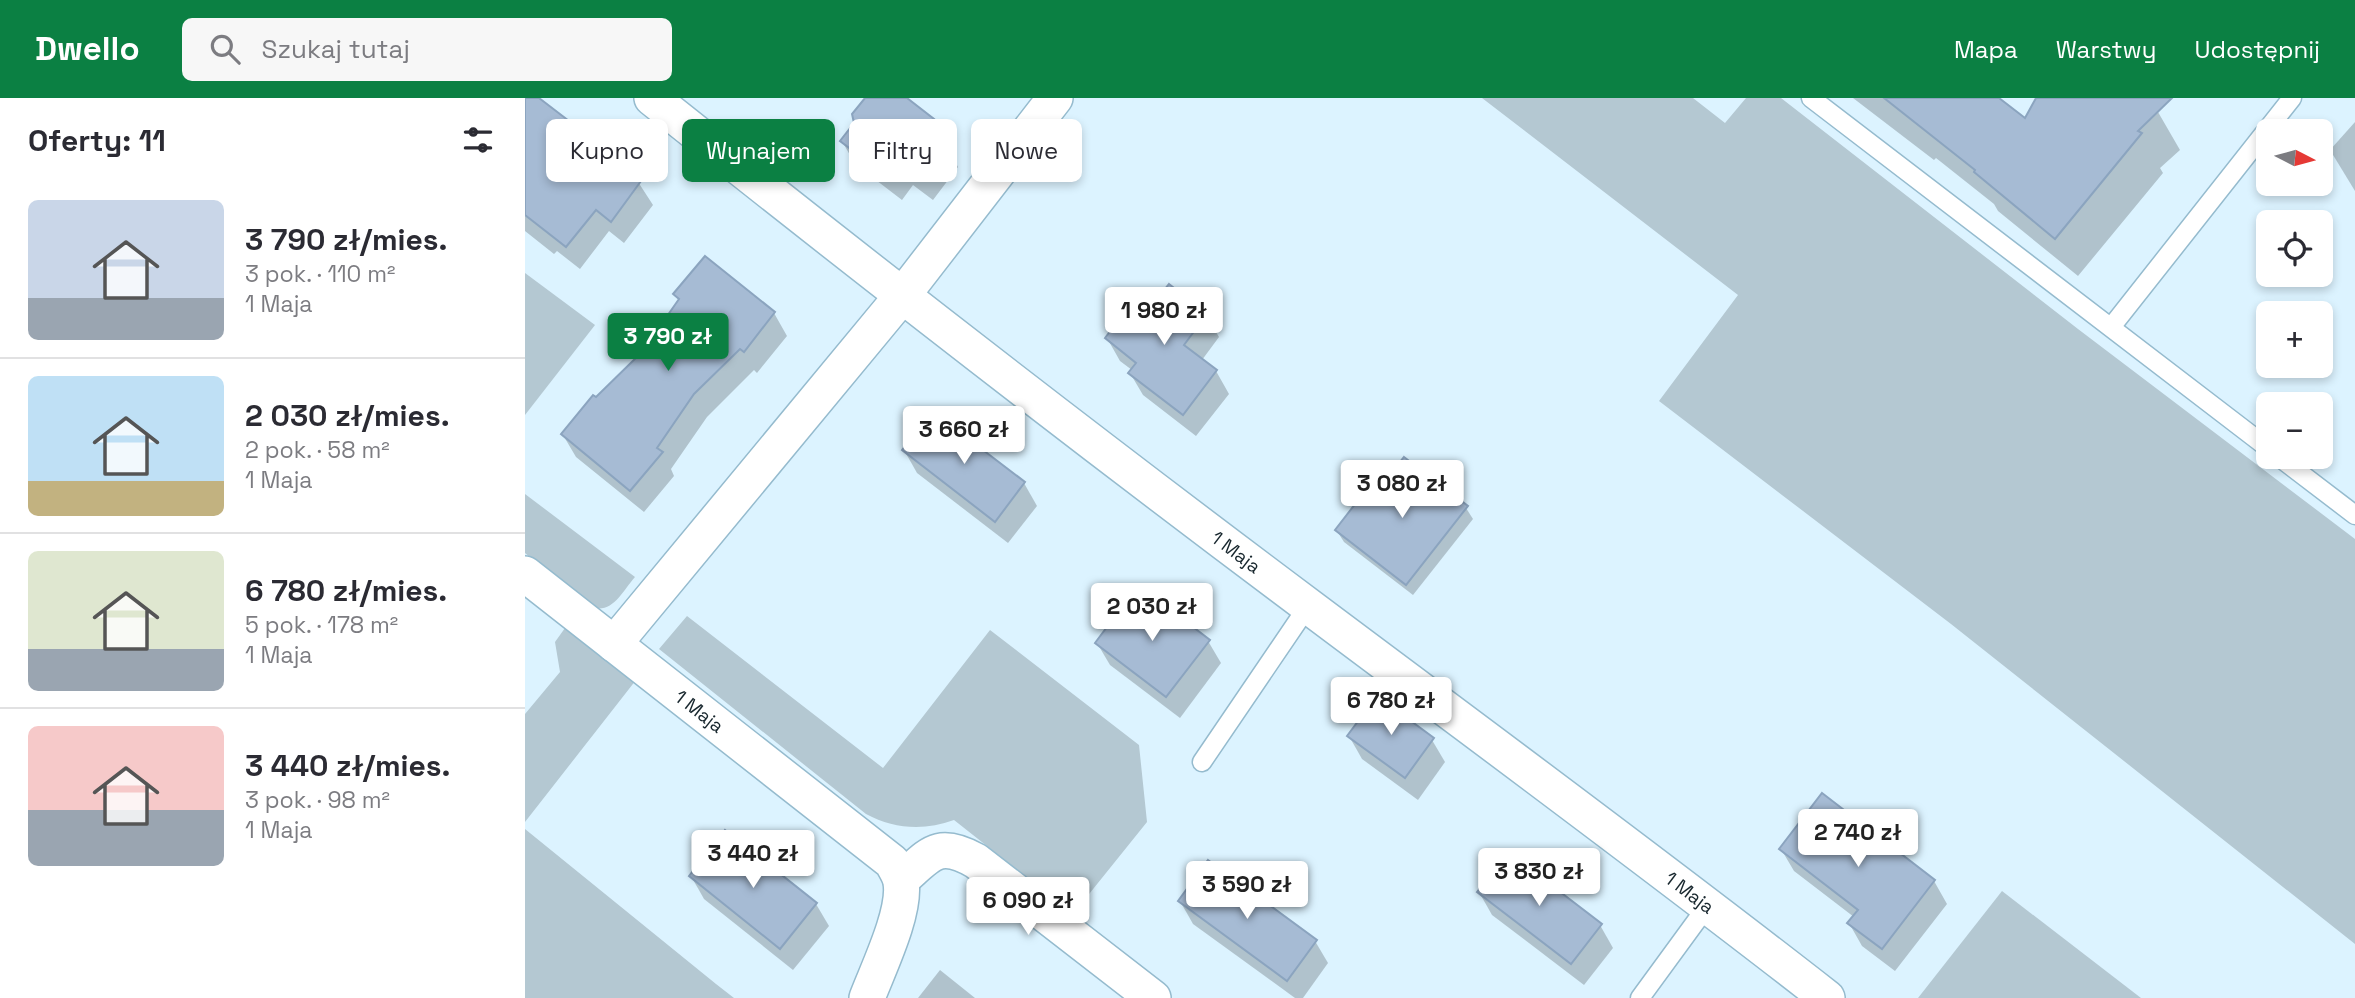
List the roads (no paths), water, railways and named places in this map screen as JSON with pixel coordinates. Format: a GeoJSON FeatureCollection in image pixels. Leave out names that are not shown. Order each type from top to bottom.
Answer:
{"type":"FeatureCollection","features":[{"type":"Feature","properties":{"kind":"street","name":"1 Maja"},"geometry":{"type":"LineString","coordinates":[[652,98],[902,296],[1308,606],[1708,905],[1827,998]]}},
{"type":"Feature","properties":{"kind":"street"},"geometry":{"type":"LineString","coordinates":[[614,644],[902,296],[1055,98]]}},
{"type":"Feature","properties":{"kind":"street","name":"1 Maja"},"geometry":{"type":"LineString","coordinates":[[525,574],[892,862],[901,880]]}},
{"type":"Feature","properties":{"kind":"street"},"geometry":{"type":"LineString","coordinates":[[867,998],[892,934],[901,901],[901,880],[931,854],[945,850],[960,852],[976,861],[1153,998]]}},
{"type":"Feature","properties":{"kind":"lane"},"geometry":{"type":"LineString","coordinates":[[1811,98],[2256,439]]}},
{"type":"Feature","properties":{"kind":"lane"},"geometry":{"type":"LineString","coordinates":[[2112,326],[2292,98]]}},
{"type":"Feature","properties":{"kind":"lane"},"geometry":{"type":"LineString","coordinates":[[2295,469],[2355,515]]}},
{"type":"Feature","properties":{"kind":"lane"},"geometry":{"type":"LineString","coordinates":[[1202,762],[1308,606]]}},
{"type":"Feature","properties":{"kind":"lane"},"geometry":{"type":"LineString","coordinates":[[1640,998],[1708,905]]}}]}
